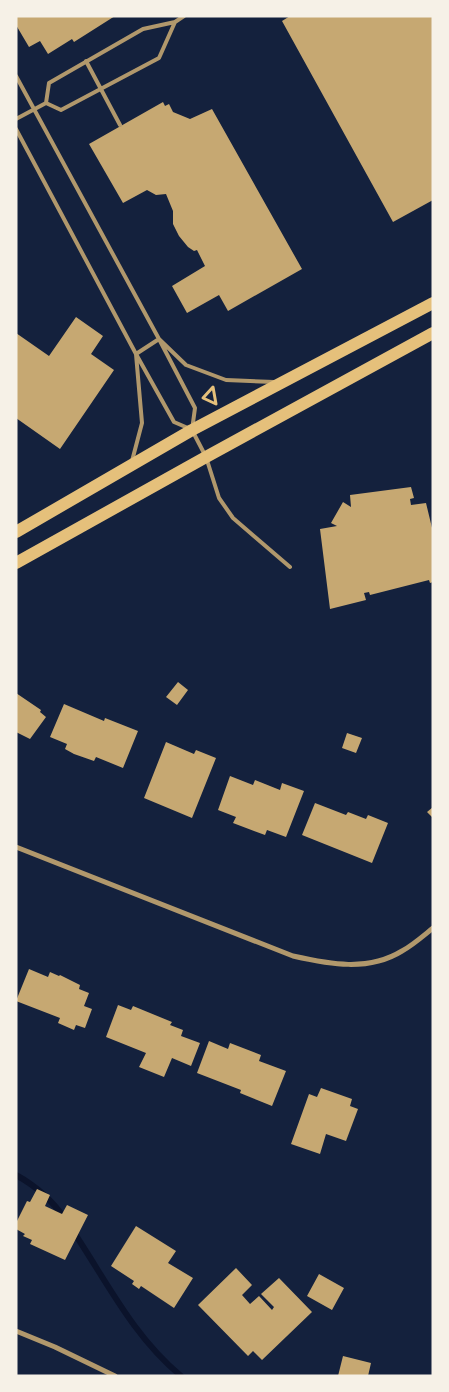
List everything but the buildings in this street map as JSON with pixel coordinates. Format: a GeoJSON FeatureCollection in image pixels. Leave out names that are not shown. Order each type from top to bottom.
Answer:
{"type":"FeatureCollection","features":[{"type":"Feature","properties":{"kind":"main road"},"geometry":{"type":"LineString","coordinates":[[16,532],[192,430],[433,303]]}},
{"type":"Feature","properties":{"kind":"main road"},"geometry":{"type":"LineString","coordinates":[[16,563],[433,333]]}},
{"type":"Feature","properties":{"kind":"street"},"geometry":{"type":"LineString","coordinates":[[16,847],[293,956],[325,963],[356,965],[380,961],[401,952],[433,928]]}},
{"type":"Feature","properties":{"kind":"street"},"geometry":{"type":"LineString","coordinates":[[16,1331],[55,1347],[114,1376]]}},
{"type":"Feature","properties":{"kind":"lane"},"geometry":{"type":"LineString","coordinates":[[16,119],[46,103],[49,83],[143,29],[175,22],[184,16]]}},
{"type":"Feature","properties":{"kind":"lane"},"geometry":{"type":"LineString","coordinates":[[46,103],[61,110],[159,58],[175,22]]}},
{"type":"Feature","properties":{"kind":"lane"},"geometry":{"type":"LineString","coordinates":[[86,61],[120,125]]}},
{"type":"Feature","properties":{"kind":"lane"},"geometry":{"type":"LineString","coordinates":[[16,76],[195,408],[192,430],[206,457],[219,498],[234,518],[290,567]]}},
{"type":"Feature","properties":{"kind":"lane"},"geometry":{"type":"LineString","coordinates":[[16,129],[174,422],[192,430]]}},
{"type":"Feature","properties":{"kind":"lane"},"geometry":{"type":"LineString","coordinates":[[136,354],[159,339]]}},
{"type":"Feature","properties":{"kind":"lane"},"geometry":{"type":"LineString","coordinates":[[159,339],[186,366],[208,374],[226,380],[283,383]]}},
{"type":"Feature","properties":{"kind":"lane"},"geometry":{"type":"LineString","coordinates":[[131,465],[142,423],[136,354]]}},
{"type":"Feature","properties":{"kind":"path"},"geometry":{"type":"LineString","coordinates":[[213,387],[216,404],[203,398],[213,387]]}},
{"type":"Feature","properties":{"kind":"waterway"},"geometry":{"type":"LineString","coordinates":[[16,1175],[43,1194],[65,1219]]}},
{"type":"Feature","properties":{"kind":"waterway"},"geometry":{"type":"LineString","coordinates":[[73,1231],[109,1289],[135,1326],[149,1344],[181,1376]]}}]}
